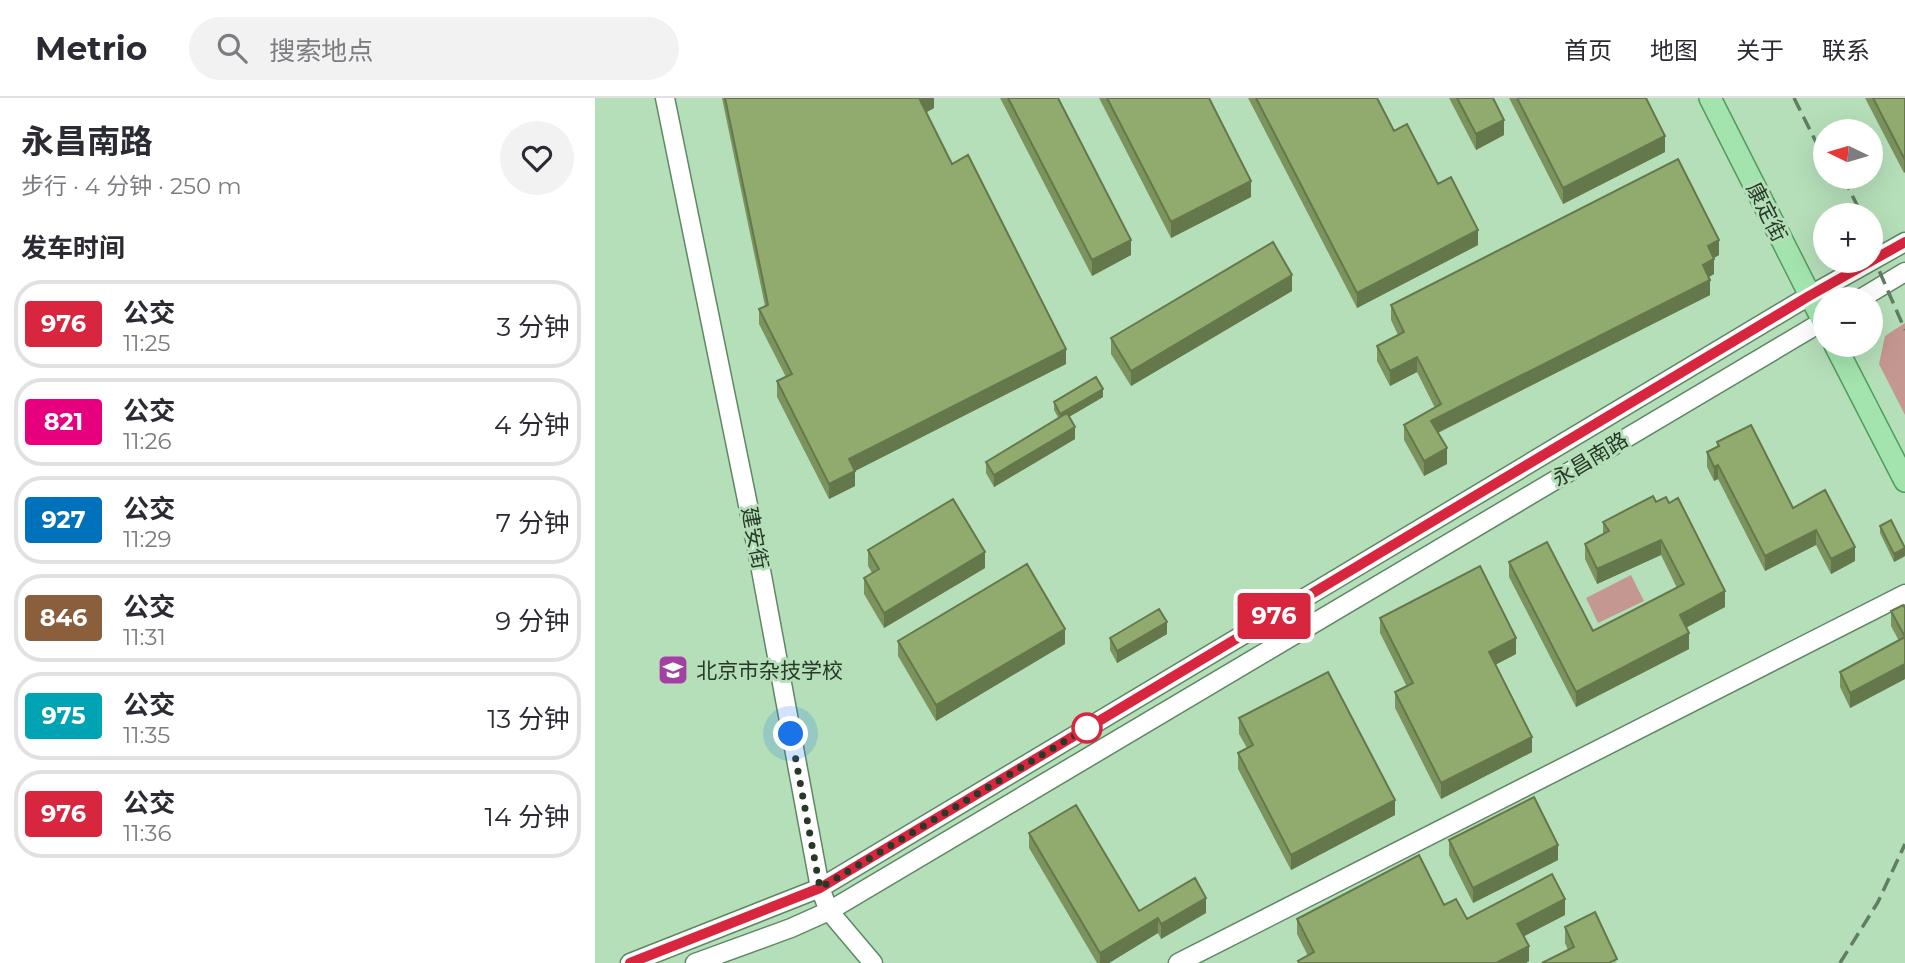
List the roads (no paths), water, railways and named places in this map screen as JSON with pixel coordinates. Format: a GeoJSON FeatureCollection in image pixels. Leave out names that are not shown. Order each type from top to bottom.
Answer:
{"type":"FeatureCollection","features":[{"type":"Feature","properties":{"kind":"main road","name":"康定街"},"geometry":{"type":"LineString","coordinates":[[1710,98],[1813,302]]}},
{"type":"Feature","properties":{"kind":"main road"},"geometry":{"type":"LineString","coordinates":[[1841,357],[1905,481]]}},
{"type":"Feature","properties":{"kind":"street","name":"建安街"},"geometry":{"type":"LineString","coordinates":[[665,98],[758,554],[820,888],[829,911],[873,963]]}},
{"type":"Feature","properties":{"kind":"street","name":"永昌南路"},"geometry":{"type":"LineString","coordinates":[[630,963],[820,888],[1809,296],[1905,242]]}},
{"type":"Feature","properties":{"kind":"street"},"geometry":{"type":"LineString","coordinates":[[1880,287],[1905,272]]}},
{"type":"Feature","properties":{"kind":"street","name":"永昌南路"},"geometry":{"type":"LineString","coordinates":[[695,963],[791,928],[829,911],[1813,329]]}},
{"type":"Feature","properties":{"kind":"street"},"geometry":{"type":"LineString","coordinates":[[1178,963],[1905,594]]}},
{"type":"Feature","properties":{"kind":"railway"},"geometry":{"type":"LineString","coordinates":[[1794,98],[1813,136]]}},
{"type":"Feature","properties":{"kind":"railway"},"geometry":{"type":"LineString","coordinates":[[1849,189],[1856,203]]}},
{"type":"Feature","properties":{"kind":"railway"},"geometry":{"type":"LineString","coordinates":[[1880,273],[1905,330]]}},
{"type":"Feature","properties":{"kind":"railway"},"geometry":{"type":"LineString","coordinates":[[1840,963],[1878,902],[1905,844]]}},
{"type":"Feature","properties":{"kind":"place","name":"北京市杂技学校"},"geometry":{"type":"Point","coordinates":[673,670]}}]}
